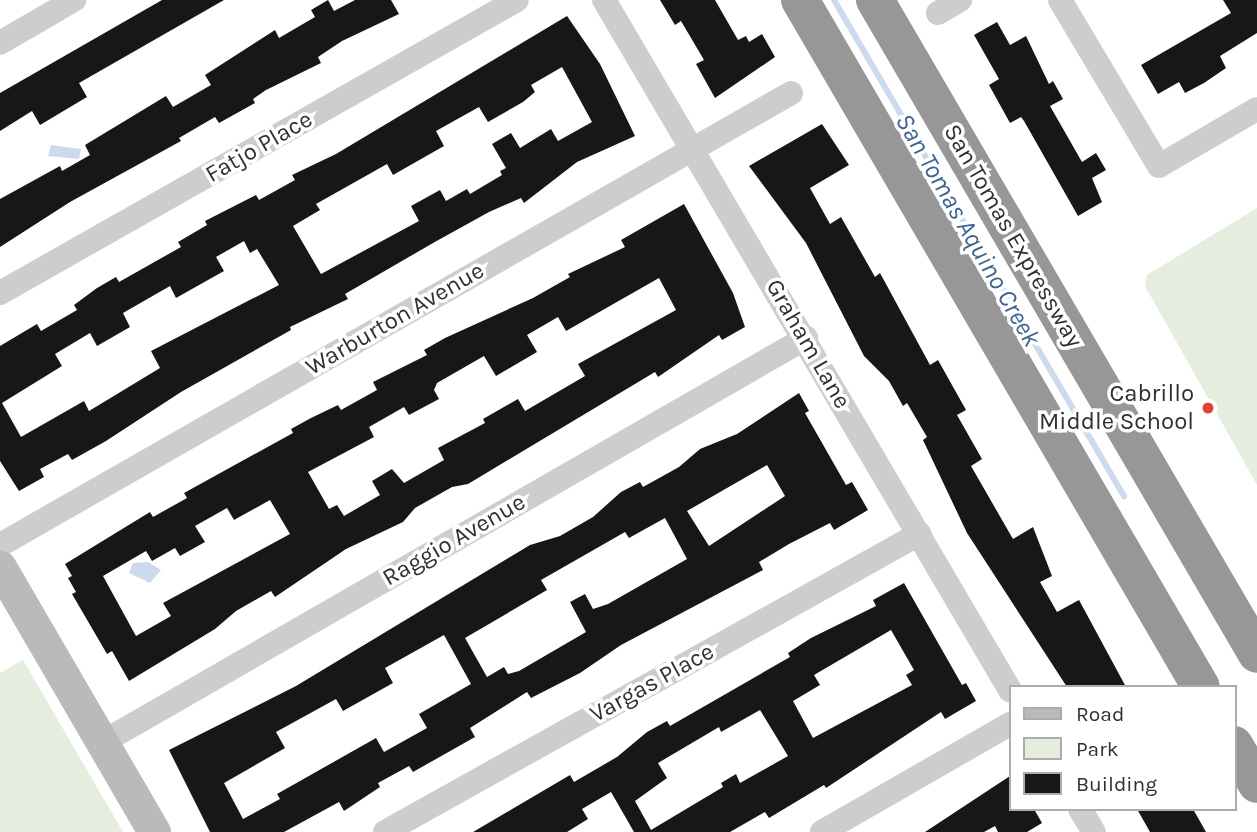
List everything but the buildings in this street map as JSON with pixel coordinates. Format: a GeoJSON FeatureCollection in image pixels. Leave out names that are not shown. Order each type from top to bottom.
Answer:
{"type":"FeatureCollection","features":[{"type":"Feature","properties":{"kind":"highway"},"geometry":{"type":"LineString","coordinates":[[800,0],[1199,685]]}},
{"type":"Feature","properties":{"kind":"highway","name":"San Tomas Expressway"},"geometry":{"type":"LineString","coordinates":[[875,0],[1257,654]]}},
{"type":"Feature","properties":{"kind":"highway"},"geometry":{"type":"LineString","coordinates":[[1236,748],[1257,784]]}},
{"type":"Feature","properties":{"kind":"street"},"geometry":{"type":"LineString","coordinates":[[0,43],[74,0]]}},
{"type":"Feature","properties":{"kind":"street","name":"Fatjo Place"},"geometry":{"type":"LineString","coordinates":[[0,293],[517,0]]}},
{"type":"Feature","properties":{"kind":"street","name":"Graham Lane"},"geometry":{"type":"LineString","coordinates":[[604,0],[806,338],[1009,688]]}},
{"type":"Feature","properties":{"kind":"street"},"geometry":{"type":"LineString","coordinates":[[938,13],[960,0]]}},
{"type":"Feature","properties":{"kind":"street"},"geometry":{"type":"LineString","coordinates":[[1060,0],[1158,166],[1257,109]]}},
{"type":"Feature","properties":{"kind":"street","name":"Warburton Avenue"},"geometry":{"type":"LineString","coordinates":[[0,545],[791,93]]}},
{"type":"Feature","properties":{"kind":"street","name":"Raggio Avenue"},"geometry":{"type":"LineString","coordinates":[[103,743],[806,338]]}},
{"type":"Feature","properties":{"kind":"street","name":"Vargas Place"},"geometry":{"type":"LineString","coordinates":[[385,832],[919,534]]}},
{"type":"Feature","properties":{"kind":"street"},"geometry":{"type":"LineString","coordinates":[[0,567],[154,832]]}},
{"type":"Feature","properties":{"kind":"street"},"geometry":{"type":"LineString","coordinates":[[822,832],[1009,725]]}},
{"type":"Feature","properties":{"kind":"street"},"geometry":{"type":"LineString","coordinates":[[1081,811],[1094,832]]}},
{"type":"Feature","properties":{"kind":"green space"},"geometry":{"type":"Polygon","coordinates":[[[1257,208],[1257,485],[1145,286],[1147,275],[1257,208]]]}},
{"type":"Feature","properties":{"kind":"green space"},"geometry":{"type":"Polygon","coordinates":[[[23,660],[123,832],[0,832],[0,673],[23,660]]]}},
{"type":"Feature","properties":{"kind":"water"},"geometry":{"type":"Polygon","coordinates":[[[51,145],[81,149],[79,159],[48,156],[51,145]]]}},
{"type":"Feature","properties":{"kind":"water"},"geometry":{"type":"Polygon","coordinates":[[[148,562],[161,570],[150,583],[129,573],[133,563],[148,562]]]}},
{"type":"Feature","properties":{"kind":"waterway","name":"San Tomas Aquino Creek"},"geometry":{"type":"LineString","coordinates":[[834,0],[1124,496]]}},
{"type":"Feature","properties":{"kind":"place","name":"Cabrillo Middle School"},"geometry":{"type":"Point","coordinates":[1208,408]}}]}
